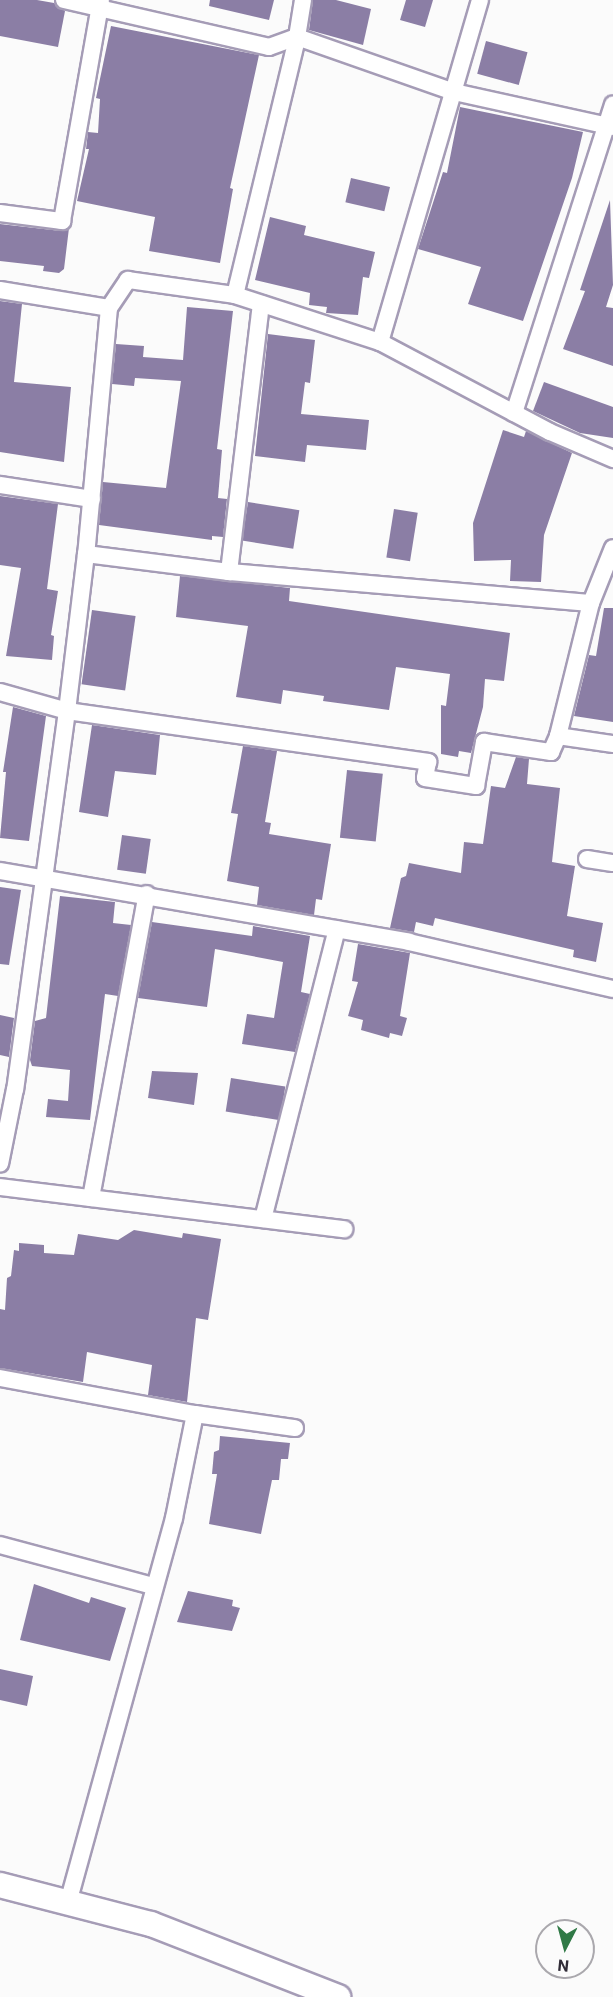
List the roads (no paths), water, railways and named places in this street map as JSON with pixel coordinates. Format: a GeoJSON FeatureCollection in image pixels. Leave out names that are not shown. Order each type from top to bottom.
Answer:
{"type":"FeatureCollection","features":[{"type":"Feature","properties":{"kind":"main road"},"geometry":{"type":"LineString","coordinates":[[0,1885],[151,1924],[338,1997]]}},
{"type":"Feature","properties":{"kind":"street"},"geometry":{"type":"LineString","coordinates":[[64,0],[100,4],[269,47],[297,37],[454,92],[610,126]]}},
{"type":"Feature","properties":{"kind":"street"},"geometry":{"type":"LineString","coordinates":[[235,295],[297,37],[303,0]]}},
{"type":"Feature","properties":{"kind":"street"},"geometry":{"type":"LineString","coordinates":[[380,342],[480,0]]}},
{"type":"Feature","properties":{"kind":"street"},"geometry":{"type":"LineString","coordinates":[[0,213],[62,221],[100,4]]}},
{"type":"Feature","properties":{"kind":"street"},"geometry":{"type":"LineString","coordinates":[[514,413],[610,126],[613,105]]}},
{"type":"Feature","properties":{"kind":"street"},"geometry":{"type":"LineString","coordinates":[[0,1164],[7,1088],[43,878],[67,711],[92,499],[109,308],[128,280],[235,295],[380,342],[514,413],[613,459]]}},
{"type":"Feature","properties":{"kind":"street"},"geometry":{"type":"LineString","coordinates":[[0,290],[109,308]]}},
{"type":"Feature","properties":{"kind":"street"},"geometry":{"type":"LineString","coordinates":[[229,572],[261,304]]}},
{"type":"Feature","properties":{"kind":"street"},"geometry":{"type":"LineString","coordinates":[[0,485],[92,499]]}},
{"type":"Feature","properties":{"kind":"street"},"geometry":{"type":"LineString","coordinates":[[0,692],[67,711],[428,762],[425,778],[476,786],[484,742],[551,752],[558,736],[591,603],[613,548]]}},
{"type":"Feature","properties":{"kind":"street"},"geometry":{"type":"LineString","coordinates":[[86,554],[229,572],[591,603]]}},
{"type":"Feature","properties":{"kind":"street"},"geometry":{"type":"LineString","coordinates":[[558,736],[613,744]]}},
{"type":"Feature","properties":{"kind":"street"},"geometry":{"type":"LineString","coordinates":[[587,859],[613,863]]}},
{"type":"Feature","properties":{"kind":"street"},"geometry":{"type":"LineString","coordinates":[[0,871],[147,894],[337,929],[613,989]]}},
{"type":"Feature","properties":{"kind":"street"},"geometry":{"type":"LineString","coordinates":[[91,1198],[147,894]]}},
{"type":"Feature","properties":{"kind":"street"},"geometry":{"type":"LineString","coordinates":[[263,1219],[337,929]]}},
{"type":"Feature","properties":{"kind":"street"},"geometry":{"type":"LineString","coordinates":[[0,1187],[344,1229]]}},
{"type":"Feature","properties":{"kind":"street"},"geometry":{"type":"LineString","coordinates":[[0,1378],[195,1414],[295,1428]]}},
{"type":"Feature","properties":{"kind":"street"},"geometry":{"type":"LineString","coordinates":[[68,1902],[153,1586],[174,1518],[195,1414]]}},
{"type":"Feature","properties":{"kind":"street"},"geometry":{"type":"LineString","coordinates":[[0,1545],[153,1586]]}}]}
